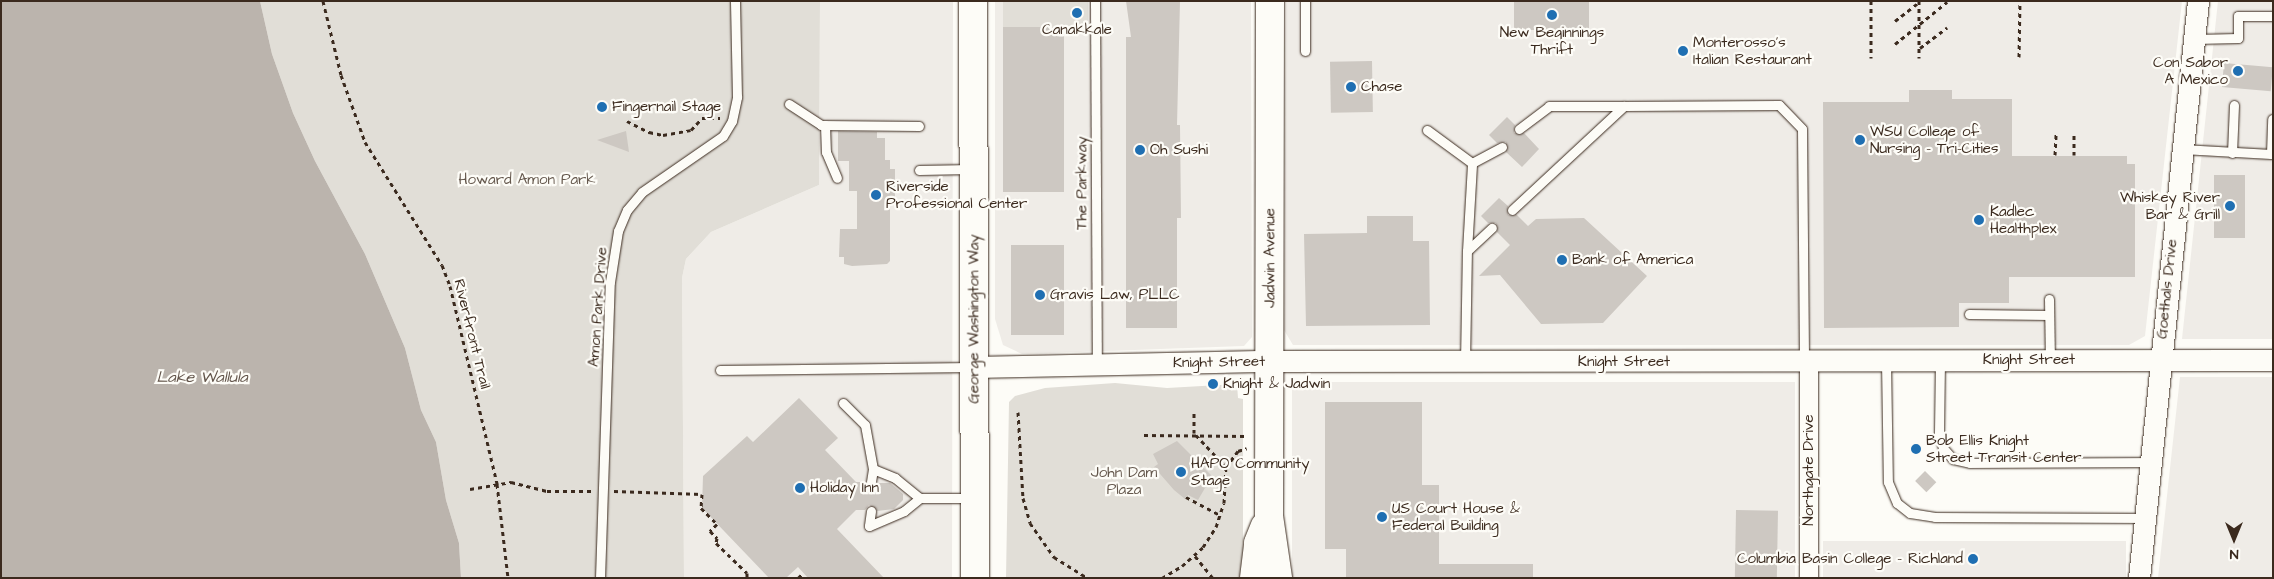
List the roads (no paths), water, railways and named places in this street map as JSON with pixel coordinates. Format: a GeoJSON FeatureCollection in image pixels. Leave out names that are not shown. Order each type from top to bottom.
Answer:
{"type":"FeatureCollection","features":[{"type":"Feature","properties":{"kind":"main road","name":"George Washington Way"},"geometry":{"type":"LineString","coordinates":[[973,1],[975,578]]}},
{"type":"Feature","properties":{"kind":"main road","name":"Jadwin Avenue"},"geometry":{"type":"LineString","coordinates":[[1270,1],[1268,516],[1278,578]]}},
{"type":"Feature","properties":{"kind":"main road","name":"Jadwin Avenue"},"geometry":{"type":"LineString","coordinates":[[1254,578],[1258,543],[1268,516]]}},
{"type":"Feature","properties":{"kind":"street","name":"Goethals Drive"},"geometry":{"type":"LineString","coordinates":[[2139,578],[2198,1]]}},
{"type":"Feature","properties":{"kind":"street","name":"Knight Street"},"geometry":{"type":"LineString","coordinates":[[974,367],[1270,361],[1807,362],[2273,360]]}},
{"type":"Feature","properties":{"kind":"street","name":"Northgate Drive"},"geometry":{"type":"LineString","coordinates":[[1807,362],[1809,578]]}},
{"type":"Feature","properties":{"kind":"lane","name":"Amon Park Drive"},"geometry":{"type":"LineString","coordinates":[[600,578],[610,282],[618,231],[627,210],[642,192],[723,136],[733,118],[737,97],[735,1]]}},
{"type":"Feature","properties":{"kind":"lane","name":"The Parkway"},"geometry":{"type":"LineString","coordinates":[[1095,1],[1097,365]]}},
{"type":"Feature","properties":{"kind":"lane"},"geometry":{"type":"LineString","coordinates":[[1305,1],[1305,51]]}},
{"type":"Feature","properties":{"kind":"lane"},"geometry":{"type":"LineString","coordinates":[[2194,39],[2238,38],[2238,16],[2273,16]]}},
{"type":"Feature","properties":{"kind":"lane"},"geometry":{"type":"LineString","coordinates":[[789,104],[825,125],[919,126]]}},
{"type":"Feature","properties":{"kind":"lane"},"geometry":{"type":"LineString","coordinates":[[1519,129],[1549,106],[1779,105],[1802,129],[1807,362]]}},
{"type":"Feature","properties":{"kind":"lane"},"geometry":{"type":"LineString","coordinates":[[2232,153],[2234,105]]}},
{"type":"Feature","properties":{"kind":"lane"},"geometry":{"type":"LineString","coordinates":[[1512,210],[1624,106]]}},
{"type":"Feature","properties":{"kind":"lane"},"geometry":{"type":"LineString","coordinates":[[2182,149],[2271,154],[2272,119]]}},
{"type":"Feature","properties":{"kind":"lane"},"geometry":{"type":"LineString","coordinates":[[825,125],[826,152],[836,178]]}},
{"type":"Feature","properties":{"kind":"lane"},"geometry":{"type":"LineString","coordinates":[[1427,130],[1472,163]]}},
{"type":"Feature","properties":{"kind":"lane"},"geometry":{"type":"LineString","coordinates":[[1472,163],[1502,147]]}},
{"type":"Feature","properties":{"kind":"lane"},"geometry":{"type":"LineString","coordinates":[[1465,362],[1467,251],[1472,163]]}},
{"type":"Feature","properties":{"kind":"lane"},"geometry":{"type":"LineString","coordinates":[[919,170],[974,169]]}},
{"type":"Feature","properties":{"kind":"lane"},"geometry":{"type":"LineString","coordinates":[[1467,251],[1492,228]]}},
{"type":"Feature","properties":{"kind":"lane"},"geometry":{"type":"LineString","coordinates":[[2049,299],[2050,360]]}},
{"type":"Feature","properties":{"kind":"lane"},"geometry":{"type":"LineString","coordinates":[[1969,314],[2049,315]]}},
{"type":"Feature","properties":{"kind":"lane"},"geometry":{"type":"LineString","coordinates":[[1886,361],[1888,482],[1897,503],[1910,513],[1934,517],[2145,518]]}},
{"type":"Feature","properties":{"kind":"lane"},"geometry":{"type":"LineString","coordinates":[[1940,361],[1938,435],[1943,448],[1953,459],[1970,463],[2151,462]]}},
{"type":"Feature","properties":{"kind":"lane"},"geometry":{"type":"LineString","coordinates":[[720,370],[974,367]]}},
{"type":"Feature","properties":{"kind":"lane"},"geometry":{"type":"LineString","coordinates":[[843,403],[865,425],[873,469],[871,482]]}},
{"type":"Feature","properties":{"kind":"lane"},"geometry":{"type":"LineString","coordinates":[[873,469],[895,478],[920,498]]}},
{"type":"Feature","properties":{"kind":"lane"},"geometry":{"type":"LineString","coordinates":[[871,510],[869,526],[904,510],[920,498],[974,498]]}},
{"type":"Feature","properties":{"kind":"water","name":"Lake Wallula"},"geometry":{"type":"Polygon","coordinates":[[[1,1],[260,1],[272,54],[293,113],[315,161],[365,254],[405,348],[421,410],[436,442],[446,500],[459,543],[461,578],[1,578],[1,1]]]}},
{"type":"Feature","properties":{"kind":"place","name":"Canakkale"},"geometry":{"type":"Point","coordinates":[1077,13]}},
{"type":"Feature","properties":{"kind":"place","name":"New Beginnings Thrift"},"geometry":{"type":"Point","coordinates":[1552,15]}},
{"type":"Feature","properties":{"kind":"place","name":"Monterosso's Italian Restaurant"},"geometry":{"type":"Point","coordinates":[1683,51]}},
{"type":"Feature","properties":{"kind":"place","name":"Con Sabor A Mexico"},"geometry":{"type":"Point","coordinates":[2238,71]}},
{"type":"Feature","properties":{"kind":"place","name":"Chase"},"geometry":{"type":"Point","coordinates":[1351,87]}},
{"type":"Feature","properties":{"kind":"place","name":"Fingernail Stage"},"geometry":{"type":"Point","coordinates":[602,107]}},
{"type":"Feature","properties":{"kind":"place","name":"WSU College of Nursing - Tri-Cities"},"geometry":{"type":"Point","coordinates":[1860,140]}},
{"type":"Feature","properties":{"kind":"place","name":"Oh Sushi"},"geometry":{"type":"Point","coordinates":[1140,150]}},
{"type":"Feature","properties":{"kind":"place","name":"Riverside Professional Center"},"geometry":{"type":"Point","coordinates":[876,195]}},
{"type":"Feature","properties":{"kind":"place","name":"Whiskey River Bar & Grill"},"geometry":{"type":"Point","coordinates":[2230,206]}},
{"type":"Feature","properties":{"kind":"place","name":"Kadlec Healthplex"},"geometry":{"type":"Point","coordinates":[1979,220]}},
{"type":"Feature","properties":{"kind":"place","name":"Bank of America"},"geometry":{"type":"Point","coordinates":[1562,260]}},
{"type":"Feature","properties":{"kind":"place","name":"Gravis Law, PLLC"},"geometry":{"type":"Point","coordinates":[1040,295]}},
{"type":"Feature","properties":{"kind":"place","name":"Knight & Jadwin"},"geometry":{"type":"Point","coordinates":[1213,384]}},
{"type":"Feature","properties":{"kind":"place","name":"Bob Ellis Knight Street Transit Center"},"geometry":{"type":"Point","coordinates":[1916,449]}},
{"type":"Feature","properties":{"kind":"place","name":"HAPO Community Stage"},"geometry":{"type":"Point","coordinates":[1181,472]}},
{"type":"Feature","properties":{"kind":"place","name":"Holiday Inn"},"geometry":{"type":"Point","coordinates":[800,488]}},
{"type":"Feature","properties":{"kind":"place","name":"US Court House & Federal Building"},"geometry":{"type":"Point","coordinates":[1382,517]}},
{"type":"Feature","properties":{"kind":"place","name":"Columbia Basin College - Richland"},"geometry":{"type":"Point","coordinates":[1973,559]}},
{"type":"Feature","properties":{"kind":"park label","name":"Howard Amon Park"},"geometry":{"type":"Point","coordinates":[527,180]}},
{"type":"Feature","properties":{"kind":"park label","name":"John Dam Plaza"},"geometry":{"type":"Point","coordinates":[1124,480]}}]}
